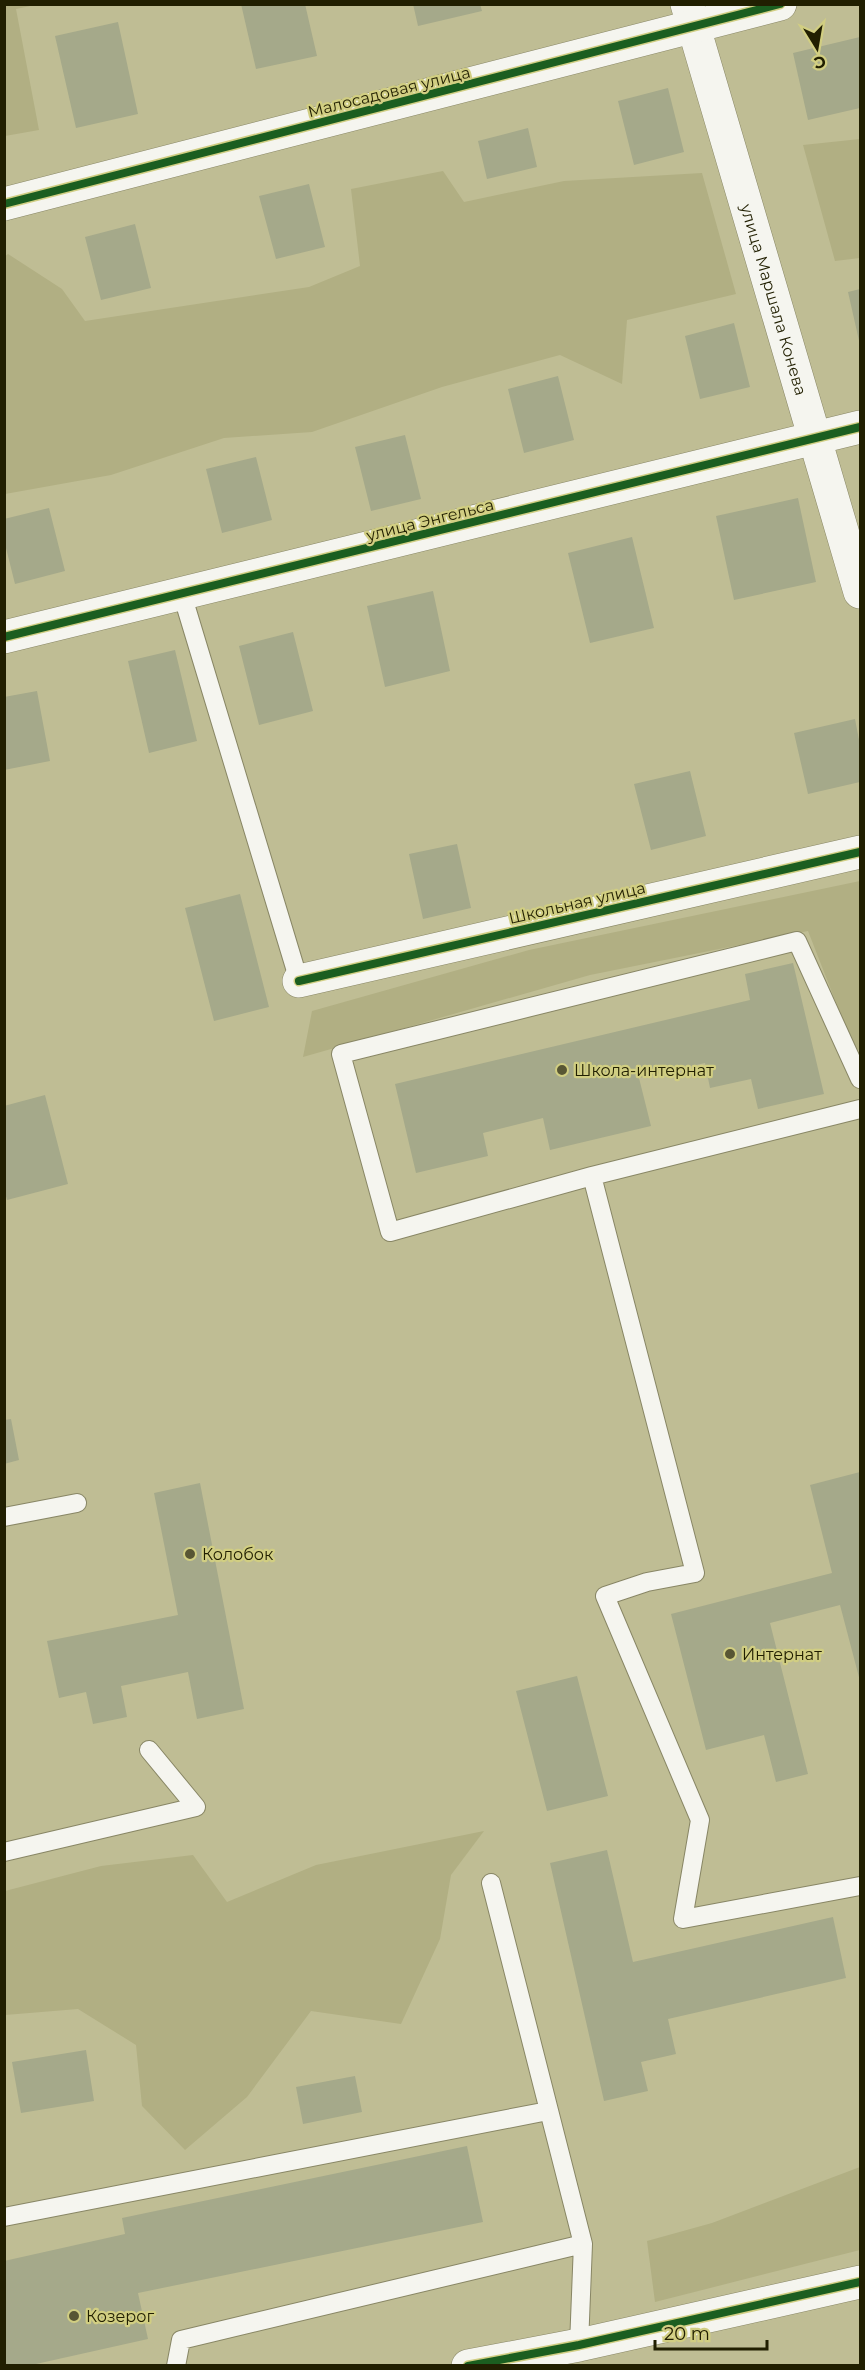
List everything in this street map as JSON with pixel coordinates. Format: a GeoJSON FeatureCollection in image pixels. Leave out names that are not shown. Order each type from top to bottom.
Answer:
{"type":"FeatureCollection","features":[{"type":"Feature","properties":{"kind":"street","name":"Малосадовая улица"},"geometry":{"type":"LineString","coordinates":[[4,204],[690,16],[780,4]]}},
{"type":"Feature","properties":{"kind":"street","name":"улица Маршала Конева"},"geometry":{"type":"LineString","coordinates":[[690,16],[861,592]]}},
{"type":"Feature","properties":{"kind":"street","name":"улица Энгельса"},"geometry":{"type":"LineString","coordinates":[[4,637],[861,427]]}},
{"type":"Feature","properties":{"kind":"street","name":"Школьная улица"},"geometry":{"type":"LineString","coordinates":[[299,981],[861,852]]}},
{"type":"Feature","properties":{"kind":"street"},"geometry":{"type":"LineString","coordinates":[[468,2366],[579,2345],[861,2282]]}},
{"type":"Feature","properties":{"kind":"lane"},"geometry":{"type":"LineString","coordinates":[[182,594],[299,981]]}},
{"type":"Feature","properties":{"kind":"lane"},"geometry":{"type":"LineString","coordinates":[[861,1079],[797,941],[341,1054],[390,1232],[592,1176],[861,1109]]}},
{"type":"Feature","properties":{"kind":"lane"},"geometry":{"type":"LineString","coordinates":[[592,1176],[694,1573],[647,1582],[605,1596],[700,1820],[683,1919],[861,1886]]}},
{"type":"Feature","properties":{"kind":"lane"},"geometry":{"type":"LineString","coordinates":[[4,1517],[77,1503]]}},
{"type":"Feature","properties":{"kind":"lane"},"geometry":{"type":"LineString","coordinates":[[4,1852],[196,1807],[149,1750]]}},
{"type":"Feature","properties":{"kind":"lane"},"geometry":{"type":"LineString","coordinates":[[492,1883],[583,2244],[579,2345]]}},
{"type":"Feature","properties":{"kind":"lane"},"geometry":{"type":"LineString","coordinates":[[4,2217],[548,2111]]}},
{"type":"Feature","properties":{"kind":"lane"},"geometry":{"type":"LineString","coordinates":[[176,2366],[181,2340],[583,2244]]}},
{"type":"Feature","properties":{"kind":"shaded area"},"geometry":{"type":"Polygon","coordinates":[[[5,4],[35,5],[16,9],[39,130],[5,136],[5,4]]]}},
{"type":"Feature","properties":{"kind":"shaded area"},"geometry":{"type":"Polygon","coordinates":[[[860,139],[860,258],[835,261],[803,145],[860,139]]]}},
{"type":"Feature","properties":{"kind":"shaded area"},"geometry":{"type":"Polygon","coordinates":[[[443,171],[464,202],[564,181],[702,173],[736,294],[627,320],[622,384],[560,355],[442,387],[312,432],[224,438],[111,475],[5,494],[4,257],[8,254],[62,289],[85,321],[309,287],[360,266],[351,189],[443,171]]]}},
{"type":"Feature","properties":{"kind":"shaded area"},"geometry":{"type":"Polygon","coordinates":[[[860,881],[860,1051],[853,1046],[808,931],[590,975],[303,1057],[312,1011],[529,950],[860,881]]]}},
{"type":"Feature","properties":{"kind":"shaded area"},"geometry":{"type":"Polygon","coordinates":[[[484,1831],[451,1875],[440,1939],[401,2024],[311,2011],[247,2097],[185,2150],[142,2106],[136,2045],[78,2009],[5,2015],[5,1891],[101,1866],[193,1855],[227,1902],[316,1865],[484,1831]]]}},
{"type":"Feature","properties":{"kind":"shaded area"},"geometry":{"type":"Polygon","coordinates":[[[860,2167],[860,2250],[655,2302],[647,2241],[712,2223],[860,2167]]]}},
{"type":"Feature","properties":{"kind":"building"},"geometry":{"type":"Polygon","coordinates":[[[241,4],[305,4],[317,56],[256,69],[241,4]]]}},
{"type":"Feature","properties":{"kind":"building"},"geometry":{"type":"Polygon","coordinates":[[[413,4],[480,4],[482,11],[418,26],[413,4]]]}},
{"type":"Feature","properties":{"kind":"building"},"geometry":{"type":"Polygon","coordinates":[[[118,22],[138,114],[76,128],[55,36],[118,22]]]}},
{"type":"Feature","properties":{"kind":"building"},"geometry":{"type":"Polygon","coordinates":[[[860,37],[860,108],[808,120],[793,53],[860,37]]]}},
{"type":"Feature","properties":{"kind":"building"},"geometry":{"type":"Polygon","coordinates":[[[668,88],[684,152],[634,165],[618,101],[668,88]]]}},
{"type":"Feature","properties":{"kind":"building"},"geometry":{"type":"Polygon","coordinates":[[[528,128],[537,167],[487,179],[478,141],[528,128]]]}},
{"type":"Feature","properties":{"kind":"building"},"geometry":{"type":"Polygon","coordinates":[[[309,184],[325,247],[276,259],[259,196],[309,184]]]}},
{"type":"Feature","properties":{"kind":"building"},"geometry":{"type":"Polygon","coordinates":[[[135,224],[151,288],[101,300],[85,237],[135,224]]]}},
{"type":"Feature","properties":{"kind":"building"},"geometry":{"type":"Polygon","coordinates":[[[860,289],[860,345],[848,292],[860,289]]]}},
{"type":"Feature","properties":{"kind":"building"},"geometry":{"type":"Polygon","coordinates":[[[734,323],[750,387],[700,399],[685,336],[734,323]]]}},
{"type":"Feature","properties":{"kind":"building"},"geometry":{"type":"Polygon","coordinates":[[[558,376],[574,440],[524,453],[508,389],[558,376]]]}},
{"type":"Feature","properties":{"kind":"building"},"geometry":{"type":"Polygon","coordinates":[[[405,435],[421,499],[371,511],[355,447],[405,435]]]}},
{"type":"Feature","properties":{"kind":"building"},"geometry":{"type":"Polygon","coordinates":[[[256,457],[272,520],[222,533],[206,469],[256,457]]]}},
{"type":"Feature","properties":{"kind":"building"},"geometry":{"type":"Polygon","coordinates":[[[798,498],[816,582],[734,600],[716,516],[798,498]]]}},
{"type":"Feature","properties":{"kind":"building"},"geometry":{"type":"Polygon","coordinates":[[[49,508],[65,571],[15,584],[4,540],[4,519],[49,508]]]}},
{"type":"Feature","properties":{"kind":"building"},"geometry":{"type":"Polygon","coordinates":[[[632,537],[654,628],[590,643],[568,553],[632,537]]]}},
{"type":"Feature","properties":{"kind":"building"},"geometry":{"type":"Polygon","coordinates":[[[433,591],[450,671],[385,687],[367,606],[433,591]]]}},
{"type":"Feature","properties":{"kind":"building"},"geometry":{"type":"Polygon","coordinates":[[[293,632],[313,711],[259,725],[239,646],[293,632]]]}},
{"type":"Feature","properties":{"kind":"building"},"geometry":{"type":"Polygon","coordinates":[[[175,650],[197,741],[149,753],[128,661],[175,650]]]}},
{"type":"Feature","properties":{"kind":"building"},"geometry":{"type":"Polygon","coordinates":[[[37,691],[50,761],[4,770],[4,697],[37,691]]]}},
{"type":"Feature","properties":{"kind":"building"},"geometry":{"type":"Polygon","coordinates":[[[855,719],[860,745],[860,782],[808,794],[794,733],[855,719]]]}},
{"type":"Feature","properties":{"kind":"building"},"geometry":{"type":"Polygon","coordinates":[[[690,771],[706,836],[651,850],[634,784],[690,771]]]}},
{"type":"Feature","properties":{"kind":"building"},"geometry":{"type":"Polygon","coordinates":[[[457,844],[471,908],[423,919],[409,854],[457,844]]]}},
{"type":"Feature","properties":{"kind":"building"},"geometry":{"type":"Polygon","coordinates":[[[240,894],[269,1007],[214,1021],[185,908],[240,894]]]}},
{"type":"Feature","properties":{"kind":"building","name":"Школа-интернат"},"geometry":{"type":"Polygon","coordinates":[[[793,963],[824,1094],[758,1109],[751,1079],[710,1088],[705,1063],[639,1078],[651,1126],[550,1150],[543,1118],[483,1133],[488,1156],[416,1173],[395,1084],[750,1000],[745,974],[793,963]]]}},
{"type":"Feature","properties":{"kind":"building"},"geometry":{"type":"Polygon","coordinates":[[[45,1095],[68,1184],[7,1200],[4,1189],[4,1106],[45,1095]]]}},
{"type":"Feature","properties":{"kind":"building"},"geometry":{"type":"Polygon","coordinates":[[[11,1419],[19,1460],[4,1464],[4,1420],[11,1419]]]}},
{"type":"Feature","properties":{"kind":"building","name":"Интернат"},"geometry":{"type":"Polygon","coordinates":[[[860,1472],[860,1681],[840,1605],[770,1623],[808,1774],[776,1782],[764,1735],[706,1750],[671,1614],[832,1573],[810,1485],[860,1472]]]}},
{"type":"Feature","properties":{"kind":"building","name":"Колобок"},"geometry":{"type":"Polygon","coordinates":[[[200,1483],[244,1709],[197,1719],[188,1672],[121,1686],[127,1717],[93,1724],[86,1692],[59,1698],[47,1641],[178,1615],[154,1493],[200,1483]]]}},
{"type":"Feature","properties":{"kind":"building"},"geometry":{"type":"Polygon","coordinates":[[[577,1676],[608,1796],[547,1811],[516,1691],[577,1676]]]}},
{"type":"Feature","properties":{"kind":"building"},"geometry":{"type":"Polygon","coordinates":[[[607,1850],[633,1962],[833,1917],[846,1978],[668,2019],[676,2054],[641,2062],[648,2091],[604,2101],[550,1863],[607,1850]]]}},
{"type":"Feature","properties":{"kind":"building"},"geometry":{"type":"Polygon","coordinates":[[[86,2050],[94,2101],[21,2113],[12,2062],[86,2050]]]}},
{"type":"Feature","properties":{"kind":"building"},"geometry":{"type":"Polygon","coordinates":[[[355,2076],[362,2112],[303,2124],[296,2087],[355,2076]]]}},
{"type":"Feature","properties":{"kind":"building"},"geometry":{"type":"Polygon","coordinates":[[[467,2146],[483,2222],[138,2293],[148,2339],[27,2366],[6,2366],[4,2261],[125,2234],[122,2218],[467,2146]]]}},
{"type":"Feature","properties":{"kind":"cycle path"},"geometry":{"type":"LineString","coordinates":[[4,204],[780,4]]}},
{"type":"Feature","properties":{"kind":"cycle path"},"geometry":{"type":"LineString","coordinates":[[4,637],[860,427]]}},
{"type":"Feature","properties":{"kind":"cycle path"},"geometry":{"type":"LineString","coordinates":[[299,981],[860,852]]}},
{"type":"Feature","properties":{"kind":"cycle path"},"geometry":{"type":"LineString","coordinates":[[468,2366],[579,2345],[860,2282]]}},
{"type":"Feature","properties":{"kind":"place","name":"Школа-интернат"},"geometry":{"type":"Point","coordinates":[562,1070]}},
{"type":"Feature","properties":{"kind":"place","name":"Колобок"},"geometry":{"type":"Point","coordinates":[190,1554]}},
{"type":"Feature","properties":{"kind":"place","name":"Интернат"},"geometry":{"type":"Point","coordinates":[730,1654]}},
{"type":"Feature","properties":{"kind":"place","name":"Козерог"},"geometry":{"type":"Point","coordinates":[74,2316]}}]}
